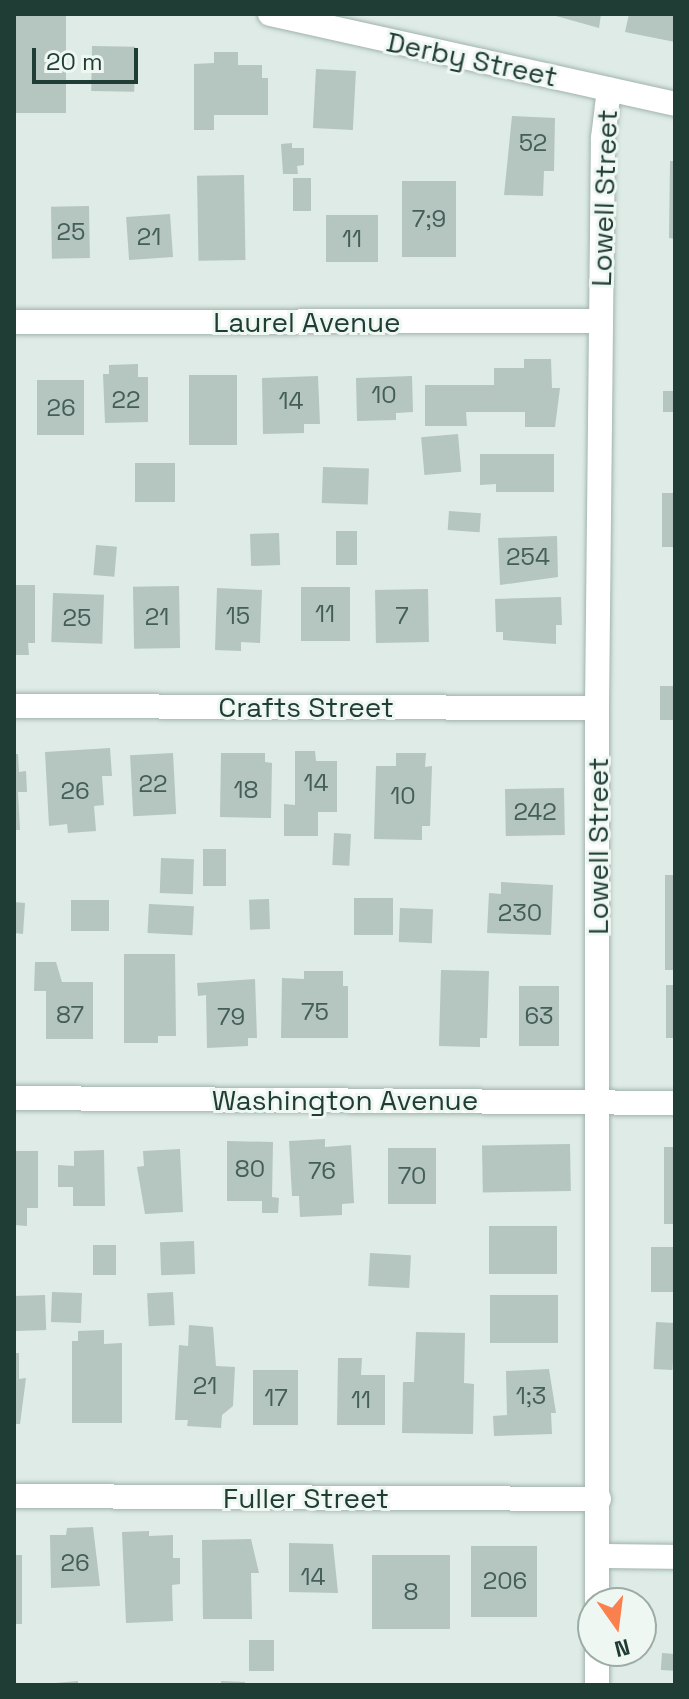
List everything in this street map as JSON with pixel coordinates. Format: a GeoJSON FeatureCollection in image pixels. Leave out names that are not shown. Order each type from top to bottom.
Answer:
{"type":"FeatureCollection","features":[{"type":"Feature","properties":{"kind":"street","name":"Derby Street"},"geometry":{"type":"LineString","coordinates":[[270,14],[675,104]]}},
{"type":"Feature","properties":{"kind":"street","name":"Lowell Street"},"geometry":{"type":"LineString","coordinates":[[597,1587],[597,708],[603,138],[609,89]]}},
{"type":"Feature","properties":{"kind":"street","name":"Laurel Avenue"},"geometry":{"type":"LineString","coordinates":[[14,322],[601,321]]}},
{"type":"Feature","properties":{"kind":"street","name":"Crafts Street"},"geometry":{"type":"LineString","coordinates":[[14,706],[597,708]]}},
{"type":"Feature","properties":{"kind":"street","name":"Washington Avenue"},"geometry":{"type":"LineString","coordinates":[[14,1098],[675,1103]]}},
{"type":"Feature","properties":{"kind":"street","name":"Fuller Street"},"geometry":{"type":"LineString","coordinates":[[14,1496],[599,1499]]}},
{"type":"Feature","properties":{"kind":"street"},"geometry":{"type":"LineString","coordinates":[[597,1556],[675,1557]]}},
{"type":"Feature","properties":{"kind":"building"},"geometry":{"type":"Polygon","coordinates":[[[15,14],[66,14],[66,113],[15,113],[15,14]]]}},
{"type":"Feature","properties":{"kind":"building"},"geometry":{"type":"Polygon","coordinates":[[[556,14],[601,14],[599,28],[556,16],[556,14]]]}},
{"type":"Feature","properties":{"kind":"building"},"geometry":{"type":"Polygon","coordinates":[[[629,14],[675,14],[675,42],[625,32],[629,14]]]}},
{"type":"Feature","properties":{"kind":"building"},"geometry":{"type":"Polygon","coordinates":[[[92,46],[135,47],[134,92],[91,91],[92,46]]]}},
{"type":"Feature","properties":{"kind":"building"},"geometry":{"type":"Polygon","coordinates":[[[214,52],[238,52],[238,65],[262,65],[262,78],[268,78],[268,115],[214,115],[214,130],[194,130],[194,64],[214,63],[214,52]]]}},
{"type":"Feature","properties":{"kind":"building"},"geometry":{"type":"Polygon","coordinates":[[[316,69],[356,71],[353,130],[313,128],[316,69]]]}},
{"type":"Feature","properties":{"kind":"building"},"geometry":{"type":"Polygon","coordinates":[[[512,116],[555,118],[554,171],[544,171],[543,196],[504,195],[512,116]]]}},
{"type":"Feature","properties":{"kind":"building"},"geometry":{"type":"Polygon","coordinates":[[[292,143],[292,148],[304,148],[304,165],[297,166],[298,174],[283,174],[281,144],[292,143]]]}},
{"type":"Feature","properties":{"kind":"building"},"geometry":{"type":"Polygon","coordinates":[[[670,161],[675,161],[675,239],[669,238],[670,161]]]}},
{"type":"Feature","properties":{"kind":"building"},"geometry":{"type":"Polygon","coordinates":[[[244,175],[245,260],[198,261],[197,176],[244,175]]]}},
{"type":"Feature","properties":{"kind":"building"},"geometry":{"type":"Polygon","coordinates":[[[293,178],[311,178],[311,211],[293,211],[293,178]]]}},
{"type":"Feature","properties":{"kind":"building"},"geometry":{"type":"Polygon","coordinates":[[[402,181],[456,181],[456,257],[402,257],[402,181]]]}},
{"type":"Feature","properties":{"kind":"building"},"geometry":{"type":"Polygon","coordinates":[[[89,206],[90,258],[52,259],[51,207],[89,206]]]}},
{"type":"Feature","properties":{"kind":"building"},"geometry":{"type":"Polygon","coordinates":[[[170,214],[173,257],[129,260],[126,217],[170,214]]]}},
{"type":"Feature","properties":{"kind":"building"},"geometry":{"type":"Polygon","coordinates":[[[326,215],[378,215],[378,262],[326,262],[326,215]]]}},
{"type":"Feature","properties":{"kind":"building"},"geometry":{"type":"Polygon","coordinates":[[[524,359],[551,359],[552,388],[560,388],[555,427],[525,427],[525,412],[466,412],[467,426],[425,426],[425,385],[494,385],[494,368],[524,368],[524,359]]]}},
{"type":"Feature","properties":{"kind":"building"},"geometry":{"type":"Polygon","coordinates":[[[138,364],[138,377],[148,377],[148,422],[105,423],[103,374],[109,374],[109,365],[138,364]]]}},
{"type":"Feature","properties":{"kind":"building"},"geometry":{"type":"Polygon","coordinates":[[[189,375],[237,375],[237,445],[189,445],[189,375]]]}},
{"type":"Feature","properties":{"kind":"building"},"geometry":{"type":"Polygon","coordinates":[[[318,376],[320,424],[304,424],[304,433],[263,434],[262,378],[318,376]]]}},
{"type":"Feature","properties":{"kind":"building"},"geometry":{"type":"Polygon","coordinates":[[[412,376],[413,412],[396,413],[396,420],[357,421],[356,378],[412,376]]]}},
{"type":"Feature","properties":{"kind":"building"},"geometry":{"type":"Polygon","coordinates":[[[37,380],[84,380],[84,435],[37,435],[37,380]]]}},
{"type":"Feature","properties":{"kind":"building"},"geometry":{"type":"Polygon","coordinates":[[[663,391],[675,391],[675,412],[663,412],[663,391]]]}},
{"type":"Feature","properties":{"kind":"building"},"geometry":{"type":"Polygon","coordinates":[[[458,434],[461,472],[424,475],[421,437],[458,434]]]}},
{"type":"Feature","properties":{"kind":"building"},"geometry":{"type":"Polygon","coordinates":[[[480,454],[554,454],[554,492],[496,492],[496,484],[480,485],[480,454]]]}},
{"type":"Feature","properties":{"kind":"building"},"geometry":{"type":"Polygon","coordinates":[[[135,463],[175,463],[175,502],[135,502],[135,463]]]}},
{"type":"Feature","properties":{"kind":"building"},"geometry":{"type":"Polygon","coordinates":[[[323,467],[369,469],[368,505],[322,503],[323,467]]]}},
{"type":"Feature","properties":{"kind":"building"},"geometry":{"type":"Polygon","coordinates":[[[662,493],[675,493],[675,547],[662,547],[662,493]]]}},
{"type":"Feature","properties":{"kind":"building"},"geometry":{"type":"Polygon","coordinates":[[[449,511],[481,513],[480,532],[448,530],[449,511]]]}},
{"type":"Feature","properties":{"kind":"building"},"geometry":{"type":"Polygon","coordinates":[[[336,531],[357,531],[357,565],[336,565],[336,531]]]}},
{"type":"Feature","properties":{"kind":"building"},"geometry":{"type":"Polygon","coordinates":[[[279,533],[280,565],[251,566],[250,534],[279,533]]]}},
{"type":"Feature","properties":{"kind":"building"},"geometry":{"type":"Polygon","coordinates":[[[557,536],[558,577],[500,585],[498,538],[557,536]]]}},
{"type":"Feature","properties":{"kind":"building"},"geometry":{"type":"Polygon","coordinates":[[[96,545],[117,547],[114,577],[93,575],[96,545]]]}},
{"type":"Feature","properties":{"kind":"building"},"geometry":{"type":"Polygon","coordinates":[[[14,585],[35,585],[35,643],[28,643],[29,655],[14,655],[14,585]]]}},
{"type":"Feature","properties":{"kind":"building"},"geometry":{"type":"Polygon","coordinates":[[[179,586],[180,648],[134,649],[133,587],[179,586]]]}},
{"type":"Feature","properties":{"kind":"building"},"geometry":{"type":"Polygon","coordinates":[[[301,587],[350,587],[350,641],[301,641],[301,587]]]}},
{"type":"Feature","properties":{"kind":"building"},"geometry":{"type":"Polygon","coordinates":[[[217,588],[262,590],[260,643],[241,642],[241,651],[215,650],[217,588]]]}},
{"type":"Feature","properties":{"kind":"building"},"geometry":{"type":"Polygon","coordinates":[[[428,589],[429,642],[376,643],[375,590],[428,589]]]}},
{"type":"Feature","properties":{"kind":"building"},"geometry":{"type":"Polygon","coordinates":[[[53,593],[104,595],[102,644],[51,642],[53,593]]]}},
{"type":"Feature","properties":{"kind":"building"},"geometry":{"type":"Polygon","coordinates":[[[561,597],[562,625],[556,625],[556,644],[503,640],[503,632],[496,632],[495,599],[561,597]]]}},
{"type":"Feature","properties":{"kind":"building"},"geometry":{"type":"Polygon","coordinates":[[[660,686],[675,686],[675,720],[660,720],[660,686]]]}},
{"type":"Feature","properties":{"kind":"building"},"geometry":{"type":"Polygon","coordinates":[[[110,748],[112,776],[102,776],[104,805],[94,806],[96,831],[68,833],[67,824],[49,826],[45,752],[110,748]]]}},
{"type":"Feature","properties":{"kind":"building"},"geometry":{"type":"Polygon","coordinates":[[[295,751],[315,751],[316,761],[337,761],[337,812],[318,812],[318,836],[284,836],[284,804],[295,805],[295,751]]]}},
{"type":"Feature","properties":{"kind":"building"},"geometry":{"type":"Polygon","coordinates":[[[173,753],[176,814],[133,816],[130,755],[173,753]]]}},
{"type":"Feature","properties":{"kind":"building"},"geometry":{"type":"Polygon","coordinates":[[[221,753],[265,753],[265,762],[272,763],[271,818],[220,817],[221,753]]]}},
{"type":"Feature","properties":{"kind":"building"},"geometry":{"type":"Polygon","coordinates":[[[396,753],[426,753],[425,767],[432,766],[430,826],[422,826],[422,840],[374,839],[376,766],[396,766],[396,753]]]}},
{"type":"Feature","properties":{"kind":"building"},"geometry":{"type":"Polygon","coordinates":[[[14,754],[18,754],[19,772],[26,771],[27,792],[18,792],[20,830],[14,830],[14,754]]]}},
{"type":"Feature","properties":{"kind":"building"},"geometry":{"type":"Polygon","coordinates":[[[564,788],[565,835],[506,836],[505,789],[564,788]]]}},
{"type":"Feature","properties":{"kind":"building"},"geometry":{"type":"Polygon","coordinates":[[[334,833],[351,834],[349,866],[332,865],[334,833]]]}},
{"type":"Feature","properties":{"kind":"building"},"geometry":{"type":"Polygon","coordinates":[[[203,849],[226,849],[226,886],[203,886],[203,849]]]}},
{"type":"Feature","properties":{"kind":"building"},"geometry":{"type":"Polygon","coordinates":[[[161,858],[194,859],[193,894],[160,893],[161,858]]]}},
{"type":"Feature","properties":{"kind":"building"},"geometry":{"type":"Polygon","coordinates":[[[665,875],[675,875],[675,970],[665,970],[665,875]]]}},
{"type":"Feature","properties":{"kind":"building"},"geometry":{"type":"Polygon","coordinates":[[[501,882],[553,885],[551,935],[487,933],[489,893],[501,894],[501,882]]]}},
{"type":"Feature","properties":{"kind":"building"},"geometry":{"type":"Polygon","coordinates":[[[354,898],[393,898],[393,935],[354,935],[354,898]]]}},
{"type":"Feature","properties":{"kind":"building"},"geometry":{"type":"Polygon","coordinates":[[[269,899],[270,929],[250,930],[249,900],[269,899]]]}},
{"type":"Feature","properties":{"kind":"building"},"geometry":{"type":"Polygon","coordinates":[[[71,900],[109,900],[109,931],[71,931],[71,900]]]}},
{"type":"Feature","properties":{"kind":"building"},"geometry":{"type":"Polygon","coordinates":[[[14,902],[25,903],[23,934],[14,933],[14,902]]]}},
{"type":"Feature","properties":{"kind":"building"},"geometry":{"type":"Polygon","coordinates":[[[149,904],[194,906],[192,935],[147,933],[149,904]]]}},
{"type":"Feature","properties":{"kind":"building"},"geometry":{"type":"Polygon","coordinates":[[[400,908],[433,909],[432,943],[399,942],[400,908]]]}},
{"type":"Feature","properties":{"kind":"building"},"geometry":{"type":"Polygon","coordinates":[[[124,954],[175,954],[176,1036],[158,1036],[158,1043],[124,1043],[124,954]]]}},
{"type":"Feature","properties":{"kind":"building"},"geometry":{"type":"Polygon","coordinates":[[[35,962],[56,962],[62,982],[93,982],[93,1039],[46,1039],[46,991],[34,991],[35,962]]]}},
{"type":"Feature","properties":{"kind":"building"},"geometry":{"type":"Polygon","coordinates":[[[441,970],[489,971],[487,1038],[480,1038],[480,1047],[439,1046],[441,970]]]}},
{"type":"Feature","properties":{"kind":"building"},"geometry":{"type":"Polygon","coordinates":[[[304,971],[343,971],[343,986],[348,986],[348,1038],[281,1038],[282,978],[304,979],[304,971]]]}},
{"type":"Feature","properties":{"kind":"building"},"geometry":{"type":"Polygon","coordinates":[[[255,979],[257,1038],[248,1038],[248,1046],[207,1048],[206,995],[198,996],[197,983],[255,979]]]}},
{"type":"Feature","properties":{"kind":"building"},"geometry":{"type":"Polygon","coordinates":[[[666,985],[675,985],[675,1038],[666,1038],[666,985]]]}},
{"type":"Feature","properties":{"kind":"building"},"geometry":{"type":"Polygon","coordinates":[[[519,986],[559,986],[559,1046],[519,1046],[519,986]]]}},
{"type":"Feature","properties":{"kind":"building"},"geometry":{"type":"Polygon","coordinates":[[[325,1139],[325,1147],[351,1145],[354,1203],[342,1204],[342,1215],[300,1217],[299,1196],[292,1196],[289,1141],[325,1139]]]}},
{"type":"Feature","properties":{"kind":"building"},"geometry":{"type":"Polygon","coordinates":[[[227,1141],[273,1142],[272,1197],[279,1198],[278,1213],[262,1213],[262,1201],[227,1201],[227,1141]]]}},
{"type":"Feature","properties":{"kind":"building"},"geometry":{"type":"Polygon","coordinates":[[[570,1144],[571,1191],[483,1193],[482,1146],[570,1144]]]}},
{"type":"Feature","properties":{"kind":"building"},"geometry":{"type":"Polygon","coordinates":[[[664,1147],[675,1147],[675,1224],[664,1224],[664,1147]]]}},
{"type":"Feature","properties":{"kind":"building"},"geometry":{"type":"Polygon","coordinates":[[[388,1148],[436,1148],[436,1204],[388,1204],[388,1148]]]}},
{"type":"Feature","properties":{"kind":"building"},"geometry":{"type":"Polygon","coordinates":[[[180,1149],[183,1212],[145,1214],[137,1167],[144,1166],[143,1151],[180,1149]]]}},
{"type":"Feature","properties":{"kind":"building"},"geometry":{"type":"Polygon","coordinates":[[[104,1150],[105,1206],[73,1206],[73,1187],[58,1187],[58,1165],[74,1166],[74,1151],[104,1150]]]}},
{"type":"Feature","properties":{"kind":"building"},"geometry":{"type":"Polygon","coordinates":[[[14,1151],[38,1151],[38,1208],[27,1208],[27,1226],[14,1225],[14,1151]]]}},
{"type":"Feature","properties":{"kind":"building"},"geometry":{"type":"Polygon","coordinates":[[[489,1226],[557,1226],[557,1274],[489,1274],[489,1226]]]}},
{"type":"Feature","properties":{"kind":"building"},"geometry":{"type":"Polygon","coordinates":[[[194,1241],[195,1274],[161,1275],[160,1242],[194,1241]]]}},
{"type":"Feature","properties":{"kind":"building"},"geometry":{"type":"Polygon","coordinates":[[[93,1245],[116,1245],[116,1275],[93,1275],[93,1245]]]}},
{"type":"Feature","properties":{"kind":"building"},"geometry":{"type":"Polygon","coordinates":[[[651,1247],[675,1247],[675,1292],[651,1292],[651,1247]]]}},
{"type":"Feature","properties":{"kind":"building"},"geometry":{"type":"Polygon","coordinates":[[[370,1253],[411,1255],[409,1288],[368,1286],[370,1253]]]}},
{"type":"Feature","properties":{"kind":"building"},"geometry":{"type":"Polygon","coordinates":[[[52,1292],[82,1293],[81,1323],[51,1322],[52,1292]]]}},
{"type":"Feature","properties":{"kind":"building"},"geometry":{"type":"Polygon","coordinates":[[[173,1292],[175,1325],[149,1326],[147,1293],[173,1292]]]}},
{"type":"Feature","properties":{"kind":"building"},"geometry":{"type":"Polygon","coordinates":[[[45,1295],[46,1330],[15,1331],[14,1296],[45,1295]]]}},
{"type":"Feature","properties":{"kind":"building"},"geometry":{"type":"Polygon","coordinates":[[[490,1295],[558,1295],[558,1343],[490,1343],[490,1295]]]}},
{"type":"Feature","properties":{"kind":"building"},"geometry":{"type":"Polygon","coordinates":[[[656,1322],[675,1323],[673,1370],[654,1369],[656,1322]]]}},
{"type":"Feature","properties":{"kind":"building"},"geometry":{"type":"Polygon","coordinates":[[[189,1325],[213,1327],[216,1366],[235,1367],[233,1406],[222,1415],[221,1428],[187,1426],[188,1420],[175,1420],[179,1345],[188,1346],[189,1325]]]}},
{"type":"Feature","properties":{"kind":"building"},"geometry":{"type":"Polygon","coordinates":[[[104,1330],[104,1344],[122,1343],[122,1423],[72,1423],[72,1341],[78,1341],[78,1331],[104,1330]]]}},
{"type":"Feature","properties":{"kind":"building"},"geometry":{"type":"Polygon","coordinates":[[[416,1332],[465,1333],[464,1383],[474,1384],[473,1434],[402,1433],[403,1382],[414,1382],[416,1332]]]}},
{"type":"Feature","properties":{"kind":"building"},"geometry":{"type":"Polygon","coordinates":[[[14,1353],[19,1353],[19,1379],[26,1378],[20,1424],[14,1424],[14,1353]]]}},
{"type":"Feature","properties":{"kind":"building"},"geometry":{"type":"Polygon","coordinates":[[[338,1358],[362,1358],[361,1375],[385,1375],[385,1425],[337,1425],[338,1358]]]}},
{"type":"Feature","properties":{"kind":"building"},"geometry":{"type":"Polygon","coordinates":[[[549,1369],[556,1413],[551,1413],[552,1434],[494,1436],[493,1416],[507,1415],[506,1371],[549,1369]]]}},
{"type":"Feature","properties":{"kind":"building"},"geometry":{"type":"Polygon","coordinates":[[[253,1370],[298,1370],[298,1425],[253,1425],[253,1370]]]}},
{"type":"Feature","properties":{"kind":"building"},"geometry":{"type":"Polygon","coordinates":[[[93,1527],[100,1586],[51,1588],[50,1535],[66,1535],[67,1528],[93,1527]]]}},
{"type":"Feature","properties":{"kind":"building"},"geometry":{"type":"Polygon","coordinates":[[[149,1531],[149,1536],[173,1535],[173,1558],[180,1558],[180,1584],[172,1585],[173,1621],[126,1623],[122,1532],[149,1531]]]}},
{"type":"Feature","properties":{"kind":"building"},"geometry":{"type":"Polygon","coordinates":[[[251,1539],[259,1573],[251,1573],[252,1619],[203,1619],[202,1540],[251,1539]]]}},
{"type":"Feature","properties":{"kind":"building"},"geometry":{"type":"Polygon","coordinates":[[[289,1543],[333,1544],[338,1593],[289,1592],[289,1543]]]}},
{"type":"Feature","properties":{"kind":"building"},"geometry":{"type":"Polygon","coordinates":[[[471,1546],[537,1546],[537,1617],[471,1617],[471,1546]]]}},
{"type":"Feature","properties":{"kind":"building"},"geometry":{"type":"Polygon","coordinates":[[[14,1555],[22,1555],[22,1624],[14,1624],[14,1555]]]}},
{"type":"Feature","properties":{"kind":"building"},"geometry":{"type":"Polygon","coordinates":[[[372,1555],[450,1555],[450,1629],[372,1629],[372,1555]]]}},
{"type":"Feature","properties":{"kind":"building"},"geometry":{"type":"Polygon","coordinates":[[[249,1640],[274,1640],[274,1671],[249,1671],[249,1640]]]}},
{"type":"Feature","properties":{"kind":"building"},"geometry":{"type":"Polygon","coordinates":[[[662,1653],[675,1654],[674,1671],[661,1670],[662,1653]]]}},
{"type":"Feature","properties":{"kind":"building"},"geometry":{"type":"Polygon","coordinates":[[[78,1681],[78,1685],[55,1685],[55,1683],[78,1681]]]}},
{"type":"Feature","properties":{"kind":"building"},"geometry":{"type":"Polygon","coordinates":[[[221,1681],[245,1682],[245,1685],[221,1685],[221,1681]]]}}]}
